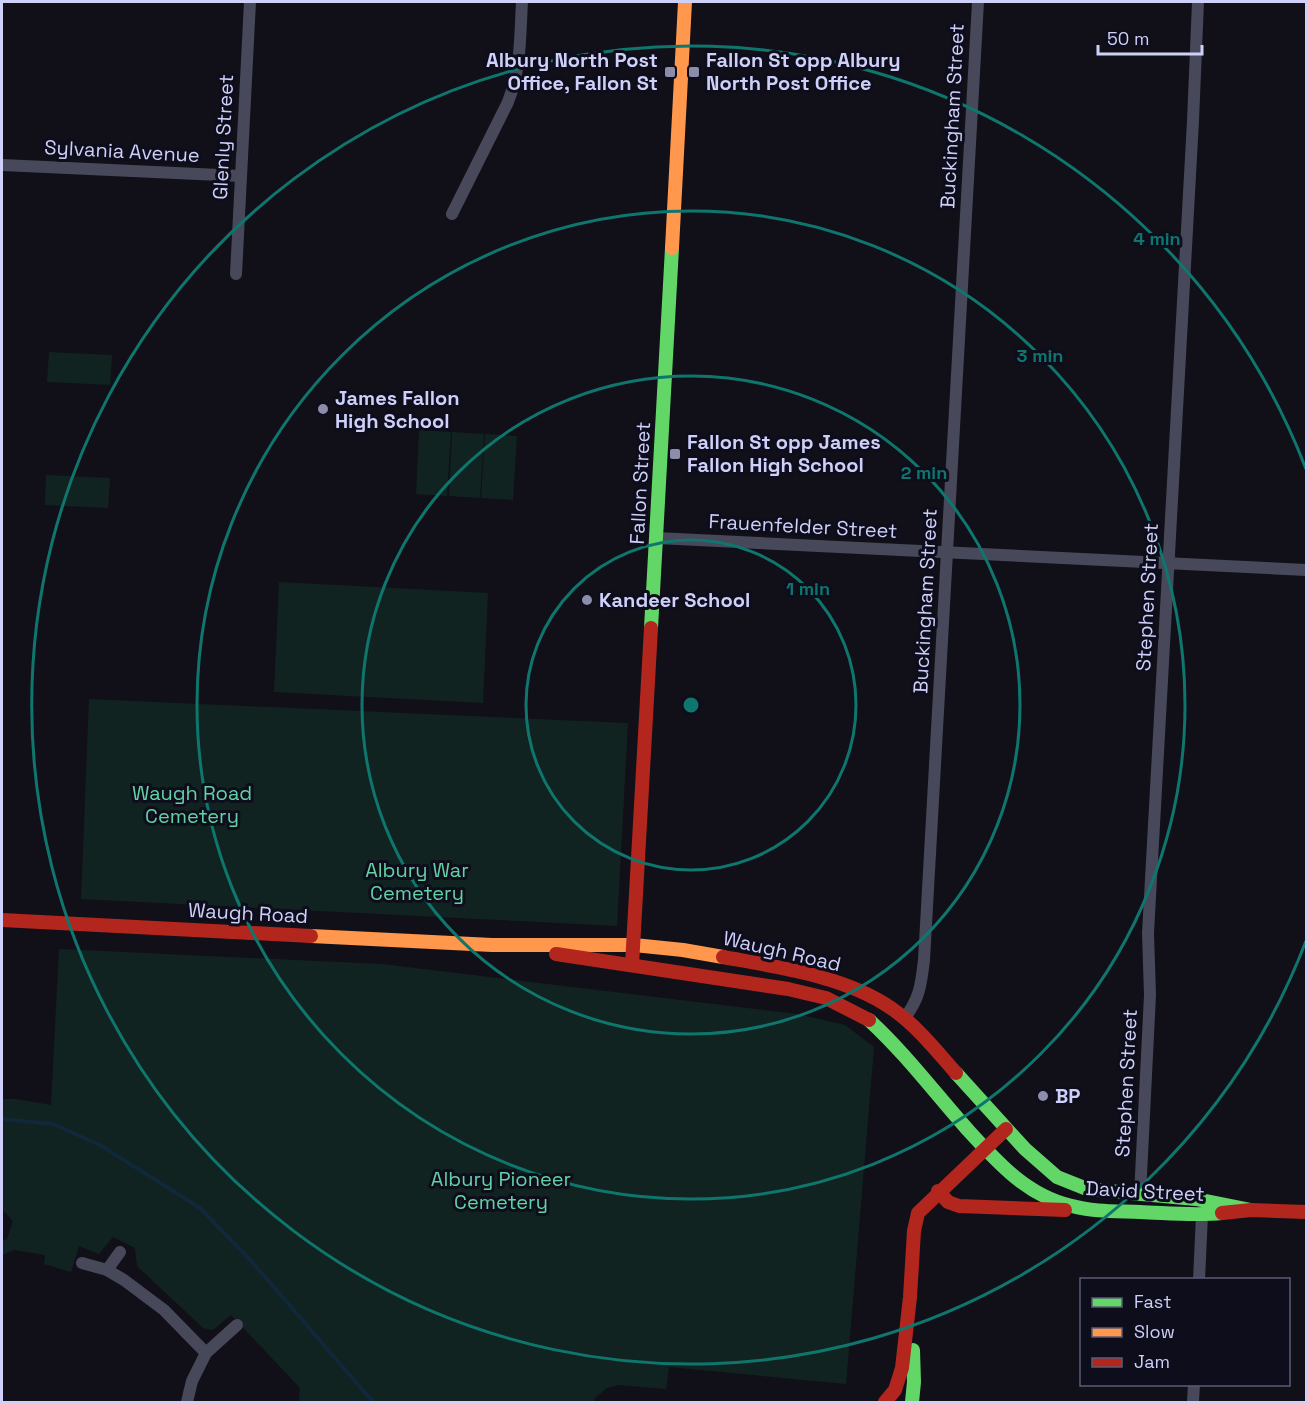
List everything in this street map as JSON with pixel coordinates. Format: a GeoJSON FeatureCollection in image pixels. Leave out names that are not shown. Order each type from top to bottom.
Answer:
{"type":"FeatureCollection","features":[{"type":"Feature","properties":{"kind":"main road","name":"Fallon Street"},"geometry":{"type":"LineString","coordinates":[[632,965],[685,2]]}},
{"type":"Feature","properties":{"kind":"main road","name":"Waugh Road"},"geometry":{"type":"LineString","coordinates":[[2,920],[492,945],[634,945],[683,950],[798,971],[843,985],[877,1000],[904,1019],[922,1035],[1006,1129]]}},
{"type":"Feature","properties":{"kind":"main road","name":"Waugh Road"},"geometry":{"type":"LineString","coordinates":[[492,945],[788,989],[826,998],[866,1017],[892,1041],[925,1082],[985,1148]]}},
{"type":"Feature","properties":{"kind":"main road","name":"David Street"},"geometry":{"type":"LineString","coordinates":[[1006,1129],[1042,1166],[1073,1184],[1104,1192],[1196,1199],[1251,1210]]}},
{"type":"Feature","properties":{"kind":"main road"},"geometry":{"type":"LineString","coordinates":[[885,1402],[895,1390],[900,1377],[910,1297],[915,1221],[921,1209],[938,1191],[1006,1129]]}},
{"type":"Feature","properties":{"kind":"main road","name":"David Street"},"geometry":{"type":"LineString","coordinates":[[985,1148],[1012,1176],[1036,1193],[1059,1203],[1091,1210],[1202,1215],[1251,1210],[1306,1212]]}},
{"type":"Feature","properties":{"kind":"main road"},"geometry":{"type":"LineString","coordinates":[[938,1191],[948,1202],[959,1206],[1091,1210]]}},
{"type":"Feature","properties":{"kind":"main road"},"geometry":{"type":"LineString","coordinates":[[910,1297],[914,1371],[912,1402]]}},
{"type":"Feature","properties":{"kind":"street","name":"Glenly Street"},"geometry":{"type":"LineString","coordinates":[[236,273],[250,2]]}},
{"type":"Feature","properties":{"kind":"street"},"geometry":{"type":"LineString","coordinates":[[452,214],[516,84],[522,2]]}},
{"type":"Feature","properties":{"kind":"street","name":"Buckingham Street"},"geometry":{"type":"LineString","coordinates":[[904,1019],[915,1004],[920,989],[924,960],[978,2]]}},
{"type":"Feature","properties":{"kind":"street","name":"Stephen Street"},"geometry":{"type":"LineString","coordinates":[[1140,1196],[1150,995],[1148,933],[1198,2]]}},
{"type":"Feature","properties":{"kind":"street","name":"Sylvania Avenue"},"geometry":{"type":"LineString","coordinates":[[2,165],[241,176]]}},
{"type":"Feature","properties":{"kind":"street","name":"Frauenfelder Street"},"geometry":{"type":"LineString","coordinates":[[657,538],[1306,570]]}},
{"type":"Feature","properties":{"kind":"street"},"geometry":{"type":"LineString","coordinates":[[1199,1278],[1202,1215]]}},
{"type":"Feature","properties":{"kind":"street"},"geometry":{"type":"LineString","coordinates":[[107,1270],[120,1252]]}},
{"type":"Feature","properties":{"kind":"street"},"geometry":{"type":"LineString","coordinates":[[82,1263],[107,1270],[124,1280],[164,1310],[206,1353]]}},
{"type":"Feature","properties":{"kind":"street"},"geometry":{"type":"LineString","coordinates":[[187,1402],[192,1381],[206,1353],[237,1325]]}},
{"type":"Feature","properties":{"kind":"street"},"geometry":{"type":"LineString","coordinates":[[1193,1402],[1194,1386]]}},
{"type":"Feature","properties":{"kind":"green space"},"geometry":{"type":"Polygon","coordinates":[[[49,352],[112,355],[110,385],[47,382],[49,352]]]}},
{"type":"Feature","properties":{"kind":"green space"},"geometry":{"type":"Polygon","coordinates":[[[419,430],[451,432],[447,496],[416,494],[419,430]]]}},
{"type":"Feature","properties":{"kind":"green space"},"geometry":{"type":"Polygon","coordinates":[[[452,432],[484,434],[480,498],[449,496],[452,432]]]}},
{"type":"Feature","properties":{"kind":"green space"},"geometry":{"type":"Polygon","coordinates":[[[485,434],[517,436],[513,500],[481,498],[485,434]]]}},
{"type":"Feature","properties":{"kind":"green space"},"geometry":{"type":"Polygon","coordinates":[[[46,475],[110,478],[108,508],[45,505],[46,475]]]}},
{"type":"Feature","properties":{"kind":"green space"},"geometry":{"type":"Polygon","coordinates":[[[279,582],[488,593],[483,703],[274,692],[279,582]]]}},
{"type":"Feature","properties":{"kind":"green space","name":"Waugh Road Cemetery"},"geometry":{"type":"Polygon","coordinates":[[[89,699],[628,723],[617,926],[81,899],[89,699]]]}},
{"type":"Feature","properties":{"kind":"green space","name":"Albury Pioneer Cemetery"},"geometry":{"type":"Polygon","coordinates":[[[59,949],[382,964],[797,1014],[845,1025],[874,1047],[846,1384],[669,1367],[666,1389],[618,1385],[607,1388],[595,1398],[594,1402],[299,1402],[300,1388],[231,1315],[213,1330],[203,1328],[137,1266],[135,1248],[113,1237],[99,1254],[79,1246],[71,1272],[44,1264],[45,1255],[14,1250],[2,1255],[2,1241],[7,1239],[13,1221],[2,1209],[2,1099],[51,1105],[59,949]]]}},
{"type":"Feature","properties":{"kind":"waterway"},"geometry":{"type":"LineString","coordinates":[[2,1119],[53,1124],[100,1145],[200,1208],[253,1263],[373,1402]]}},
{"type":"Feature","properties":{"kind":"traffic: fast"},"geometry":{"type":"LineString","coordinates":[[651,628],[672,248]]}},
{"type":"Feature","properties":{"kind":"traffic: fast"},"geometry":{"type":"LineString","coordinates":[[869,1020],[907,1059],[990,1154],[1014,1176],[1041,1194],[1072,1206],[1097,1210],[1222,1213]]}},
{"type":"Feature","properties":{"kind":"traffic: fast"},"geometry":{"type":"LineString","coordinates":[[956,1073],[1025,1149],[1057,1177],[1087,1189],[1196,1199],[1251,1210]]}},
{"type":"Feature","properties":{"kind":"traffic: fast"},"geometry":{"type":"LineString","coordinates":[[912,1402],[913,1350]]}},
{"type":"Feature","properties":{"kind":"traffic: slow"},"geometry":{"type":"LineString","coordinates":[[672,248],[685,2]]}},
{"type":"Feature","properties":{"kind":"traffic: slow"},"geometry":{"type":"LineString","coordinates":[[311,936],[492,945],[634,945],[723,957]]}},
{"type":"Feature","properties":{"kind":"traffic: jam"},"geometry":{"type":"LineString","coordinates":[[632,965],[651,628]]}},
{"type":"Feature","properties":{"kind":"traffic: jam"},"geometry":{"type":"LineString","coordinates":[[2,920],[311,936]]}},
{"type":"Feature","properties":{"kind":"traffic: jam"},"geometry":{"type":"LineString","coordinates":[[556,954],[788,989],[826,998],[869,1020]]}},
{"type":"Feature","properties":{"kind":"traffic: jam"},"geometry":{"type":"LineString","coordinates":[[723,957],[810,974],[832,980],[873,997],[909,1022],[956,1073]]}},
{"type":"Feature","properties":{"kind":"traffic: jam"},"geometry":{"type":"LineString","coordinates":[[885,1402],[895,1390],[902,1368],[914,1231],[918,1213],[1006,1129]]}},
{"type":"Feature","properties":{"kind":"traffic: jam"},"geometry":{"type":"LineString","coordinates":[[938,1191],[948,1202],[959,1206],[1065,1210]]}},
{"type":"Feature","properties":{"kind":"traffic: jam"},"geometry":{"type":"LineString","coordinates":[[1222,1213],[1251,1210],[1306,1212]]}},
{"type":"Feature","properties":{"kind":"place","name":"Albury North Post Office, Fallon St"},"geometry":{"type":"Point","coordinates":[670,72]}},
{"type":"Feature","properties":{"kind":"place","name":"Fallon St opp Albury North Post Office"},"geometry":{"type":"Point","coordinates":[694,72]}},
{"type":"Feature","properties":{"kind":"place","name":"James Fallon High School"},"geometry":{"type":"Point","coordinates":[323,409]}},
{"type":"Feature","properties":{"kind":"place","name":"Fallon St opp James Fallon High School"},"geometry":{"type":"Point","coordinates":[675,454]}},
{"type":"Feature","properties":{"kind":"place","name":"Kandeer School"},"geometry":{"type":"Point","coordinates":[587,600]}},
{"type":"Feature","properties":{"kind":"place","name":"BP"},"geometry":{"type":"Point","coordinates":[1043,1096]}},
{"type":"Feature","properties":{"kind":"park label","name":"Albury War Cemetery"},"geometry":{"type":"Point","coordinates":[417,882]}}]}
